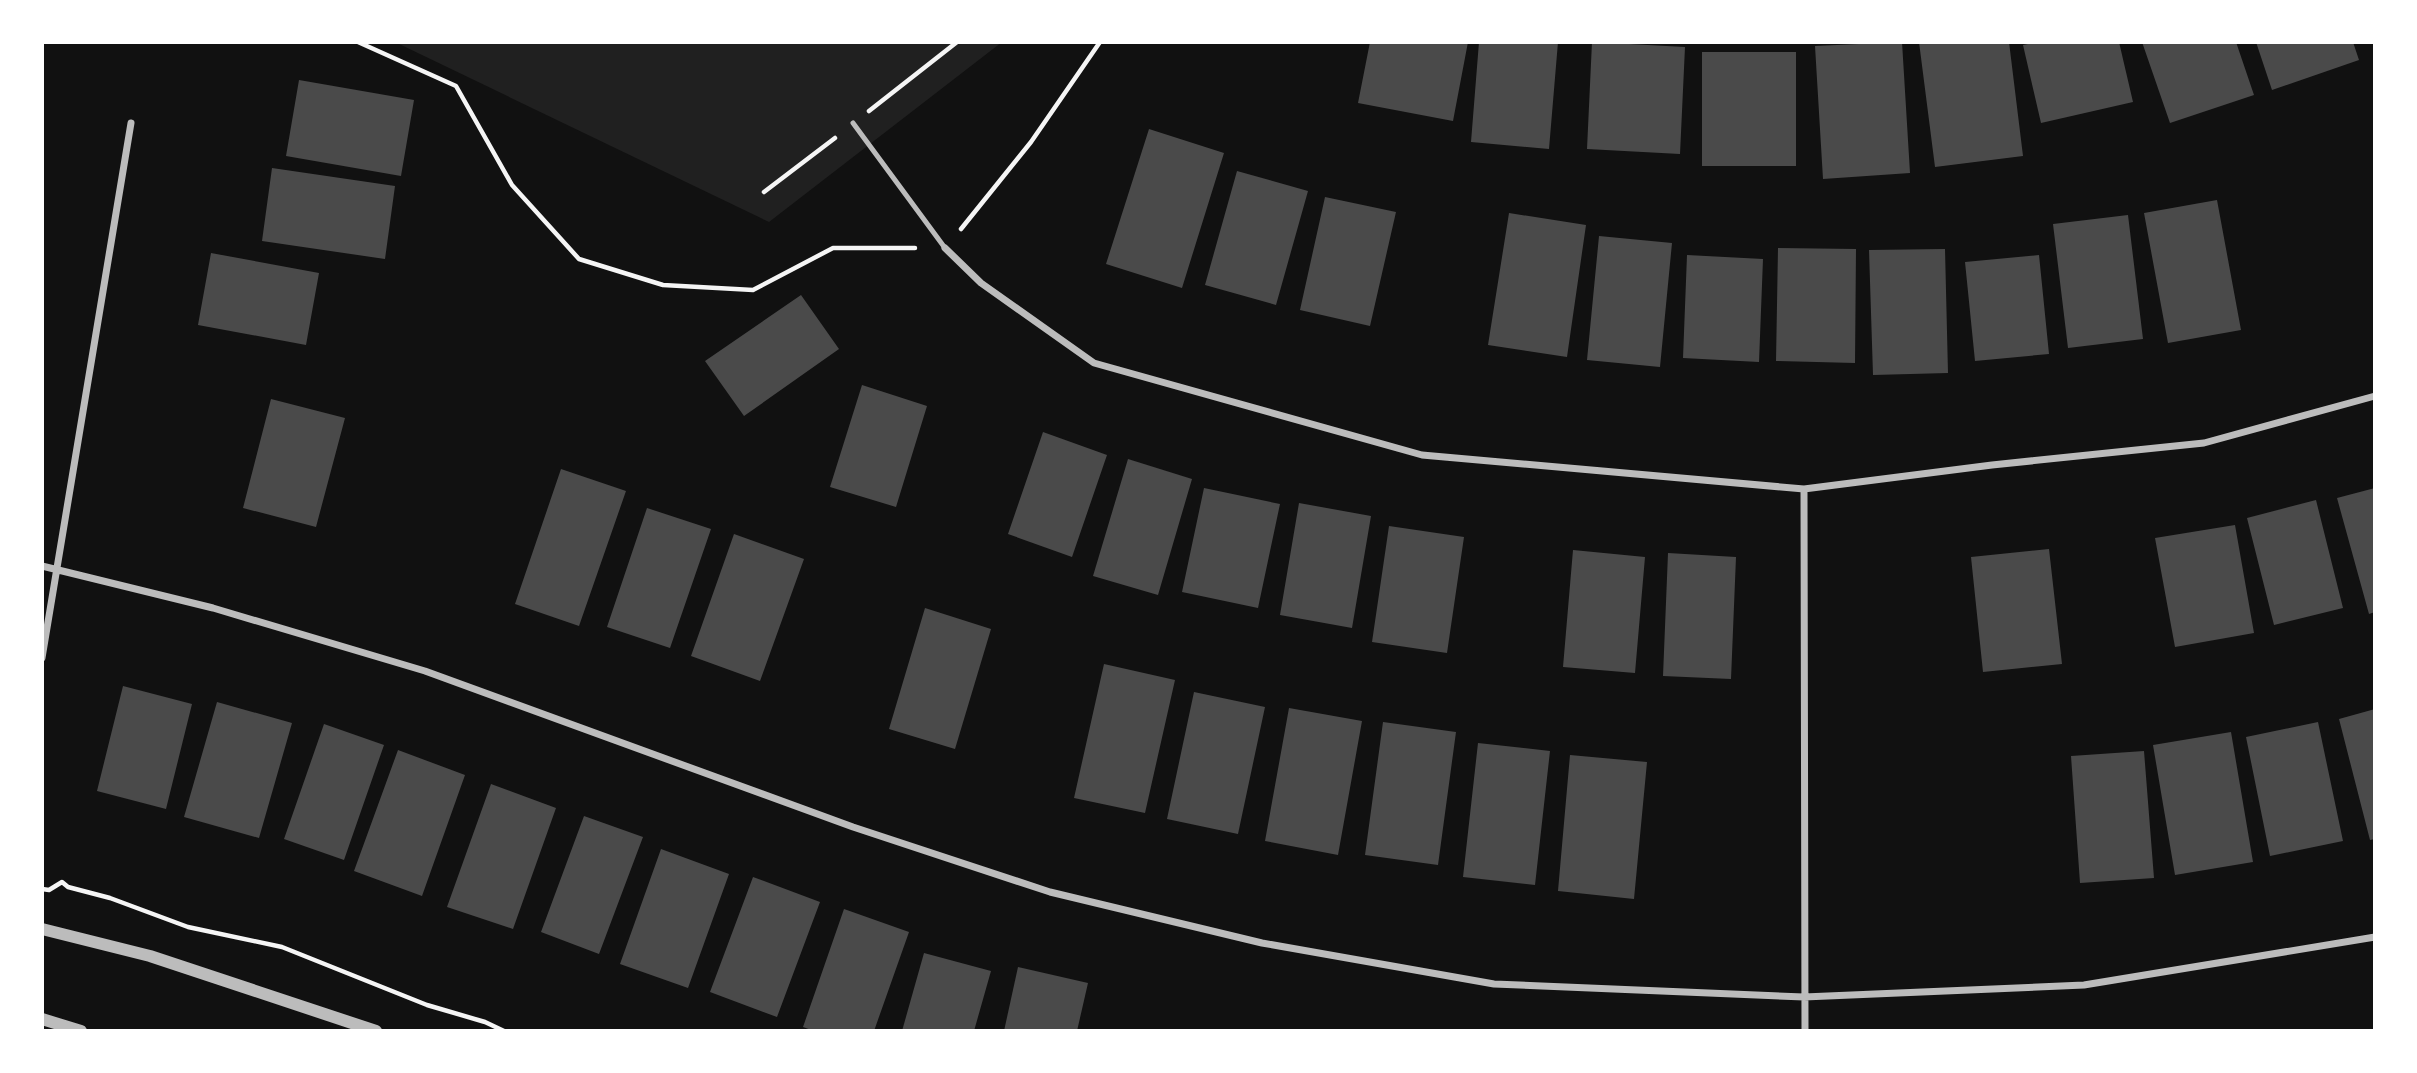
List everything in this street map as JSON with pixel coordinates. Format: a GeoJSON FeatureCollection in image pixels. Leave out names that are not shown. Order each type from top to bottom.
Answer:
{"type":"FeatureCollection","features":[{"type":"Feature","properties":{"kind":"street"},"geometry":{"type":"LineString","coordinates":[[42,658],[131,123]]}},
{"type":"Feature","properties":{"kind":"street"},"geometry":{"type":"LineString","coordinates":[[945,248],[981,283],[1094,363],[1422,455],[1804,489],[1992,465],[2204,443],[2375,396]]}},
{"type":"Feature","properties":{"kind":"street"},"geometry":{"type":"LineString","coordinates":[[1804,489],[1805,1031]]}},
{"type":"Feature","properties":{"kind":"street"},"geometry":{"type":"LineString","coordinates":[[42,566],[213,608],[425,671],[853,827],[1051,892],[1262,943],[1494,984],[1804,997],[2084,985],[2375,937]]}},
{"type":"Feature","properties":{"kind":"street"},"geometry":{"type":"LineString","coordinates":[[42,929],[150,956],[376,1031]]}},
{"type":"Feature","properties":{"kind":"street"},"geometry":{"type":"LineString","coordinates":[[42,1019],[81,1031]]}},
{"type":"Feature","properties":{"kind":"lane"},"geometry":{"type":"LineString","coordinates":[[853,123],[945,248]]}},
{"type":"Feature","properties":{"kind":"path"},"geometry":{"type":"LineString","coordinates":[[358,42],[456,86],[512,185],[579,259],[663,285],[753,290],[832,248],[945,248],[1031,142],[1100,42]]}},
{"type":"Feature","properties":{"kind":"path"},"geometry":{"type":"LineString","coordinates":[[42,889],[49,890],[62,882],[68,887],[110,898],[188,927],[282,947],[427,1005],[485,1022],[504,1031]]}},
{"type":"Feature","properties":{"kind":"shaded area"},"geometry":{"type":"Polygon","coordinates":[[[395,42],[1002,42],[769,222],[395,42]]]}},
{"type":"Feature","properties":{"kind":"building"},"geometry":{"type":"Polygon","coordinates":[[[1370,42],[1468,42],[1453,121],[1358,103],[1370,42]]]}},
{"type":"Feature","properties":{"kind":"building"},"geometry":{"type":"Polygon","coordinates":[[[1479,42],[1558,42],[1549,149],[1471,142],[1479,42]]]}},
{"type":"Feature","properties":{"kind":"building"},"geometry":{"type":"Polygon","coordinates":[[[1592,42],[1685,47],[1680,154],[1587,149],[1592,42]]]}},
{"type":"Feature","properties":{"kind":"building"},"geometry":{"type":"Polygon","coordinates":[[[1902,42],[1910,173],[1823,179],[1815,46],[1902,42]]]}},
{"type":"Feature","properties":{"kind":"building"},"geometry":{"type":"Polygon","coordinates":[[[1919,42],[2009,42],[2023,156],[1935,167],[1919,42]]]}},
{"type":"Feature","properties":{"kind":"building"},"geometry":{"type":"Polygon","coordinates":[[[2037,42],[2119,42],[2133,102],[2041,123],[2023,45],[2037,42]]]}},
{"type":"Feature","properties":{"kind":"building"},"geometry":{"type":"Polygon","coordinates":[[[2142,42],[2236,42],[2254,95],[2170,123],[2142,42]]]}},
{"type":"Feature","properties":{"kind":"building"},"geometry":{"type":"Polygon","coordinates":[[[2256,42],[2353,42],[2359,60],[2272,90],[2256,42]]]}},
{"type":"Feature","properties":{"kind":"building"},"geometry":{"type":"Polygon","coordinates":[[[1702,52],[1796,52],[1796,166],[1702,166],[1702,52]]]}},
{"type":"Feature","properties":{"kind":"building"},"geometry":{"type":"Polygon","coordinates":[[[299,80],[414,100],[401,176],[286,156],[299,80]]]}},
{"type":"Feature","properties":{"kind":"building"},"geometry":{"type":"Polygon","coordinates":[[[1149,129],[1224,153],[1182,288],[1106,264],[1149,129]]]}},
{"type":"Feature","properties":{"kind":"building"},"geometry":{"type":"Polygon","coordinates":[[[272,168],[395,186],[385,259],[262,241],[272,168]]]}},
{"type":"Feature","properties":{"kind":"building"},"geometry":{"type":"Polygon","coordinates":[[[1237,171],[1308,191],[1276,305],[1205,285],[1237,171]]]}},
{"type":"Feature","properties":{"kind":"building"},"geometry":{"type":"Polygon","coordinates":[[[1325,197],[1396,212],[1370,326],[1300,310],[1325,197]]]}},
{"type":"Feature","properties":{"kind":"building"},"geometry":{"type":"Polygon","coordinates":[[[2217,200],[2241,330],[2168,343],[2144,213],[2217,200]]]}},
{"type":"Feature","properties":{"kind":"building"},"geometry":{"type":"Polygon","coordinates":[[[1509,213],[1586,225],[1567,357],[1488,345],[1509,213]]]}},
{"type":"Feature","properties":{"kind":"building"},"geometry":{"type":"Polygon","coordinates":[[[2128,215],[2143,339],[2068,348],[2053,224],[2128,215]]]}},
{"type":"Feature","properties":{"kind":"building"},"geometry":{"type":"Polygon","coordinates":[[[1599,236],[1672,243],[1660,367],[1587,360],[1599,236]]]}},
{"type":"Feature","properties":{"kind":"building"},"geometry":{"type":"Polygon","coordinates":[[[1778,248],[1856,249],[1855,363],[1776,361],[1778,248]]]}},
{"type":"Feature","properties":{"kind":"building"},"geometry":{"type":"Polygon","coordinates":[[[1945,249],[1948,373],[1873,375],[1869,250],[1945,249]]]}},
{"type":"Feature","properties":{"kind":"building"},"geometry":{"type":"Polygon","coordinates":[[[211,253],[319,273],[306,345],[198,325],[211,253]]]}},
{"type":"Feature","properties":{"kind":"building"},"geometry":{"type":"Polygon","coordinates":[[[1687,255],[1763,259],[1759,362],[1683,358],[1687,255]]]}},
{"type":"Feature","properties":{"kind":"building"},"geometry":{"type":"Polygon","coordinates":[[[2039,255],[2049,354],[1975,361],[1965,262],[2039,255]]]}},
{"type":"Feature","properties":{"kind":"building"},"geometry":{"type":"Polygon","coordinates":[[[801,295],[839,349],[744,416],[705,361],[801,295]]]}},
{"type":"Feature","properties":{"kind":"building"},"geometry":{"type":"Polygon","coordinates":[[[862,385],[927,406],[896,507],[830,487],[862,385]]]}},
{"type":"Feature","properties":{"kind":"building"},"geometry":{"type":"Polygon","coordinates":[[[271,399],[345,418],[316,527],[243,508],[271,399]]]}},
{"type":"Feature","properties":{"kind":"building"},"geometry":{"type":"Polygon","coordinates":[[[1043,432],[1107,455],[1072,557],[1008,534],[1043,432]]]}},
{"type":"Feature","properties":{"kind":"building"},"geometry":{"type":"Polygon","coordinates":[[[1128,459],[1192,479],[1158,595],[1093,576],[1128,459]]]}},
{"type":"Feature","properties":{"kind":"building"},"geometry":{"type":"Polygon","coordinates":[[[561,469],[626,491],[579,626],[515,604],[561,469]]]}},
{"type":"Feature","properties":{"kind":"building"},"geometry":{"type":"Polygon","coordinates":[[[1204,488],[1280,504],[1258,608],[1182,592],[1204,488]]]}},
{"type":"Feature","properties":{"kind":"building"},"geometry":{"type":"Polygon","coordinates":[[[2375,488],[2375,612],[2369,614],[2337,498],[2375,488]]]}},
{"type":"Feature","properties":{"kind":"building"},"geometry":{"type":"Polygon","coordinates":[[[2316,500],[2343,608],[2274,625],[2247,518],[2316,500]]]}},
{"type":"Feature","properties":{"kind":"building"},"geometry":{"type":"Polygon","coordinates":[[[1299,503],[1371,516],[1352,628],[1280,615],[1299,503]]]}},
{"type":"Feature","properties":{"kind":"building"},"geometry":{"type":"Polygon","coordinates":[[[647,508],[711,529],[670,648],[607,627],[647,508]]]}},
{"type":"Feature","properties":{"kind":"building"},"geometry":{"type":"Polygon","coordinates":[[[2235,525],[2254,633],[2175,647],[2155,538],[2235,525]]]}},
{"type":"Feature","properties":{"kind":"building"},"geometry":{"type":"Polygon","coordinates":[[[1389,526],[1464,537],[1447,653],[1372,642],[1389,526]]]}},
{"type":"Feature","properties":{"kind":"building"},"geometry":{"type":"Polygon","coordinates":[[[734,534],[804,559],[760,681],[691,656],[734,534]]]}},
{"type":"Feature","properties":{"kind":"building"},"geometry":{"type":"Polygon","coordinates":[[[2049,549],[2062,664],[1983,672],[1971,557],[2049,549]]]}},
{"type":"Feature","properties":{"kind":"building"},"geometry":{"type":"Polygon","coordinates":[[[1573,550],[1645,557],[1635,673],[1563,667],[1573,550]]]}},
{"type":"Feature","properties":{"kind":"building"},"geometry":{"type":"Polygon","coordinates":[[[1668,553],[1736,557],[1731,679],[1663,676],[1668,553]]]}},
{"type":"Feature","properties":{"kind":"building"},"geometry":{"type":"Polygon","coordinates":[[[925,608],[991,629],[955,749],[889,729],[925,608]]]}},
{"type":"Feature","properties":{"kind":"building"},"geometry":{"type":"Polygon","coordinates":[[[1104,664],[1175,680],[1145,813],[1074,798],[1104,664]]]}},
{"type":"Feature","properties":{"kind":"building"},"geometry":{"type":"Polygon","coordinates":[[[123,686],[192,704],[166,809],[97,791],[123,686]]]}},
{"type":"Feature","properties":{"kind":"building"},"geometry":{"type":"Polygon","coordinates":[[[1194,692],[1265,707],[1238,834],[1167,819],[1194,692]]]}},
{"type":"Feature","properties":{"kind":"building"},"geometry":{"type":"Polygon","coordinates":[[[217,702],[292,723],[259,838],[184,817],[217,702]]]}},
{"type":"Feature","properties":{"kind":"building"},"geometry":{"type":"Polygon","coordinates":[[[1289,708],[1362,721],[1338,855],[1265,841],[1289,708]]]}},
{"type":"Feature","properties":{"kind":"building"},"geometry":{"type":"Polygon","coordinates":[[[2375,709],[2375,839],[2370,840],[2339,719],[2375,709]]]}},
{"type":"Feature","properties":{"kind":"building"},"geometry":{"type":"Polygon","coordinates":[[[1383,722],[1456,732],[1438,865],[1365,855],[1383,722]]]}},
{"type":"Feature","properties":{"kind":"building"},"geometry":{"type":"Polygon","coordinates":[[[2318,722],[2343,841],[2270,856],[2246,737],[2318,722]]]}},
{"type":"Feature","properties":{"kind":"building"},"geometry":{"type":"Polygon","coordinates":[[[324,724],[384,745],[344,860],[284,839],[324,724]]]}},
{"type":"Feature","properties":{"kind":"building"},"geometry":{"type":"Polygon","coordinates":[[[2231,732],[2253,862],[2175,875],[2153,745],[2231,732]]]}},
{"type":"Feature","properties":{"kind":"building"},"geometry":{"type":"Polygon","coordinates":[[[1478,743],[1550,751],[1535,885],[1463,877],[1478,743]]]}},
{"type":"Feature","properties":{"kind":"building"},"geometry":{"type":"Polygon","coordinates":[[[398,750],[465,775],[422,896],[354,871],[398,750]]]}},
{"type":"Feature","properties":{"kind":"building"},"geometry":{"type":"Polygon","coordinates":[[[2144,751],[2154,878],[2080,883],[2071,756],[2144,751]]]}},
{"type":"Feature","properties":{"kind":"building"},"geometry":{"type":"Polygon","coordinates":[[[1570,755],[1647,762],[1634,899],[1558,891],[1570,755]]]}},
{"type":"Feature","properties":{"kind":"building"},"geometry":{"type":"Polygon","coordinates":[[[491,784],[556,808],[513,929],[447,907],[491,784]]]}},
{"type":"Feature","properties":{"kind":"building"},"geometry":{"type":"Polygon","coordinates":[[[584,816],[643,837],[599,954],[541,932],[584,816]]]}},
{"type":"Feature","properties":{"kind":"building"},"geometry":{"type":"Polygon","coordinates":[[[661,849],[729,874],[688,988],[620,964],[661,849]]]}},
{"type":"Feature","properties":{"kind":"building"},"geometry":{"type":"Polygon","coordinates":[[[753,877],[820,902],[777,1017],[710,992],[753,877]]]}},
{"type":"Feature","properties":{"kind":"building"},"geometry":{"type":"Polygon","coordinates":[[[844,909],[909,932],[874,1031],[814,1031],[803,1027],[844,909]]]}},
{"type":"Feature","properties":{"kind":"building"},"geometry":{"type":"Polygon","coordinates":[[[924,953],[991,971],[974,1031],[902,1031],[924,953]]]}},
{"type":"Feature","properties":{"kind":"building"},"geometry":{"type":"Polygon","coordinates":[[[1018,967],[1088,983],[1077,1031],[1004,1031],[1018,967]]]}}]}
